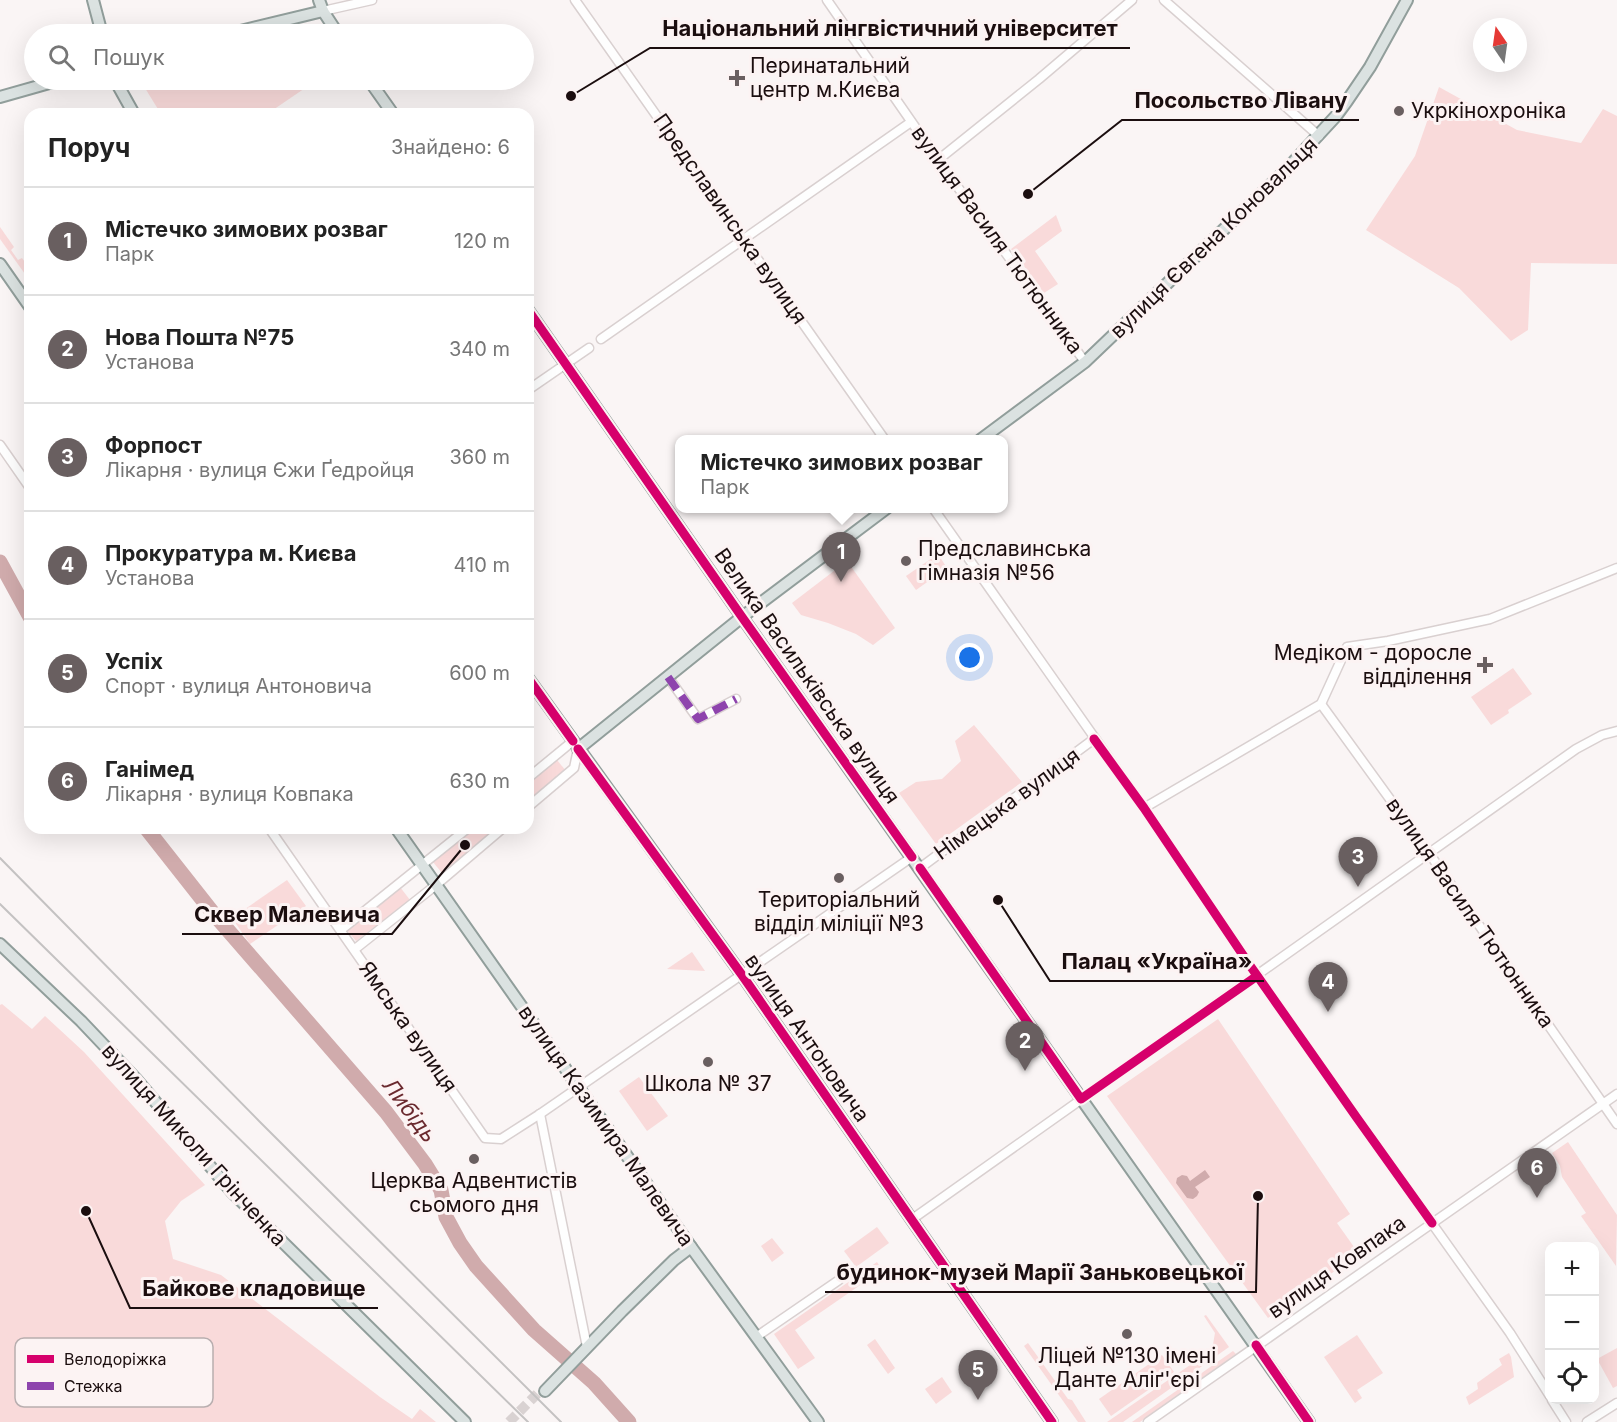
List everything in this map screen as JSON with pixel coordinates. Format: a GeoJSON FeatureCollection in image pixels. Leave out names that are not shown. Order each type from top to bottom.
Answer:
{"type":"FeatureCollection","features":[{"type":"Feature","properties":{"kind":"main road"},"geometry":{"type":"LineString","coordinates":[[93,0],[99,24]]}},
{"type":"Feature","properties":{"kind":"main road","name":"вулиця Євгена Коновальця"},"geometry":{"type":"LineString","coordinates":[[987,435],[1085,362],[1236,219],[1318,136],[1356,88],[1407,0]]}},
{"type":"Feature","properties":{"kind":"main road"},"geometry":{"type":"LineString","coordinates":[[260,24],[321,5],[332,24]]}},
{"type":"Feature","properties":{"kind":"main road"},"geometry":{"type":"LineString","coordinates":[[0,97],[25,90]]}},
{"type":"Feature","properties":{"kind":"main road"},"geometry":{"type":"LineString","coordinates":[[121,90],[131,108]]}},
{"type":"Feature","properties":{"kind":"main road"},"geometry":{"type":"LineString","coordinates":[[376,90],[389,108]]}},
{"type":"Feature","properties":{"kind":"main road"},"geometry":{"type":"LineString","coordinates":[[0,264],[24,298]]}},
{"type":"Feature","properties":{"kind":"main road","name":"Велика Васильківська вулиця"},"geometry":{"type":"LineString","coordinates":[[534,319],[1309,1422]]}},
{"type":"Feature","properties":{"kind":"main road"},"geometry":{"type":"LineString","coordinates":[[576,745],[668,677],[742,617],[879,513]]}},
{"type":"Feature","properties":{"kind":"main road","name":"вулиця Антоновича"},"geometry":{"type":"LineString","coordinates":[[534,686],[742,975],[1052,1422]]}},
{"type":"Feature","properties":{"kind":"main road","name":"вулиця Казимира Малевича"},"geometry":{"type":"LineString","coordinates":[[400,834],[691,1247],[818,1422]]}},
{"type":"Feature","properties":{"kind":"main road","name":"вулиця Миколи Грінченка"},"geometry":{"type":"LineString","coordinates":[[0,944],[81,1021],[136,1079],[232,1192],[465,1422]]}},
{"type":"Feature","properties":{"kind":"main road"},"geometry":{"type":"LineString","coordinates":[[544,1391],[674,1260],[691,1247]]}},
{"type":"Feature","properties":{"kind":"street"},"geometry":{"type":"LineString","coordinates":[[321,5],[372,0]]}},
{"type":"Feature","properties":{"kind":"street","name":"Предславинська вулиця"},"geometry":{"type":"LineString","coordinates":[[575,0],[882,435]]}},
{"type":"Feature","properties":{"kind":"street","name":"вулиця Василя Тютюнника"},"geometry":{"type":"LineString","coordinates":[[827,0],[938,160],[1085,362]]}},
{"type":"Feature","properties":{"kind":"street"},"geometry":{"type":"LineString","coordinates":[[938,160],[1040,79],[1132,0]]}},
{"type":"Feature","properties":{"kind":"street"},"geometry":{"type":"LineString","coordinates":[[1164,0],[1318,136]]}},
{"type":"Feature","properties":{"kind":"street"},"geometry":{"type":"LineString","coordinates":[[602,339],[911,122]]}},
{"type":"Feature","properties":{"kind":"street"},"geometry":{"type":"LineString","coordinates":[[534,386],[588,348]]}},
{"type":"Feature","properties":{"kind":"street"},"geometry":{"type":"LineString","coordinates":[[0,445],[24,479]]}},
{"type":"Feature","properties":{"kind":"street"},"geometry":{"type":"LineString","coordinates":[[936,513],[1144,808],[1257,976],[1513,1338],[1545,1389]]}},
{"type":"Feature","properties":{"kind":"street"},"geometry":{"type":"LineString","coordinates":[[1144,808],[1321,704],[1347,647],[1388,641],[1490,619],[1617,568]]}},
{"type":"Feature","properties":{"kind":"street"},"geometry":{"type":"LineString","coordinates":[[668,677],[698,719],[736,699]]}},
{"type":"Feature","properties":{"kind":"street","name":"вулиця Василя Тютюнника"},"geometry":{"type":"LineString","coordinates":[[1321,704],[1429,853],[1617,1124]]}},
{"type":"Feature","properties":{"kind":"street"},"geometry":{"type":"LineString","coordinates":[[911,1220],[1576,749],[1602,735],[1617,731]]}},
{"type":"Feature","properties":{"kind":"street","name":"Німецька вулиця"},"geometry":{"type":"LineString","coordinates":[[920,868],[1094,740]]}},
{"type":"Feature","properties":{"kind":"street"},"geometry":{"type":"LineString","coordinates":[[534,774],[576,745]]}},
{"type":"Feature","properties":{"kind":"street"},"geometry":{"type":"LineString","coordinates":[[534,802],[574,768],[576,745]]}},
{"type":"Feature","properties":{"kind":"street","name":"Ямська вулиця"},"geometry":{"type":"LineString","coordinates":[[273,834],[485,1138]]}},
{"type":"Feature","properties":{"kind":"street"},"geometry":{"type":"LineString","coordinates":[[341,930],[461,834]]}},
{"type":"Feature","properties":{"kind":"street"},"geometry":{"type":"LineString","coordinates":[[355,949],[496,834]]}},
{"type":"Feature","properties":{"kind":"street","name":"Німецька вулиця"},"geometry":{"type":"LineString","coordinates":[[485,1138],[501,1139],[540,1114],[912,857]]}},
{"type":"Feature","properties":{"kind":"street","name":"вулиця Ковпака"},"geometry":{"type":"LineString","coordinates":[[1148,1422],[1617,1094]]}},
{"type":"Feature","properties":{"kind":"street"},"geometry":{"type":"LineString","coordinates":[[540,1114],[584,1350]]}},
{"type":"Feature","properties":{"kind":"street"},"geometry":{"type":"LineString","coordinates":[[756,1337],[838,1280]]}},
{"type":"Feature","properties":{"kind":"street"},"geometry":{"type":"LineString","coordinates":[[1587,1422],[1617,1403]]}},
{"type":"Feature","properties":{"kind":"street"},"geometry":{"type":"LineString","coordinates":[[1555,1404],[1566,1422]]}},
{"type":"Feature","properties":{"kind":"shaded area"},"geometry":{"type":"Polygon","coordinates":[[[1439,87],[1517,130],[1581,143],[1603,109],[1617,116],[1617,264],[1531,263],[1528,330],[1511,341],[1459,288],[1366,230],[1415,156],[1439,87]]]}},
{"type":"Feature","properties":{"kind":"shaded area"},"geometry":{"type":"Polygon","coordinates":[[[146,90],[302,90],[276,108],[157,108],[146,90]]]}},
{"type":"Feature","properties":{"kind":"shaded area"},"geometry":{"type":"Polygon","coordinates":[[[1056,215],[1062,231],[1035,251],[1058,284],[1044,293],[1011,249],[1056,215]]]}},
{"type":"Feature","properties":{"kind":"shaded area"},"geometry":{"type":"Polygon","coordinates":[[[0,227],[14,247],[11,250],[18,260],[22,258],[24,261],[24,273],[0,239],[0,227]]]}},
{"type":"Feature","properties":{"kind":"shaded area"},"geometry":{"type":"Polygon","coordinates":[[[938,554],[947,568],[916,590],[906,576],[938,554]]]}},
{"type":"Feature","properties":{"kind":"shaded area"},"geometry":{"type":"Polygon","coordinates":[[[847,561],[895,628],[873,645],[856,634],[801,615],[792,603],[847,561]]]}},
{"type":"Feature","properties":{"kind":"shaded area"},"geometry":{"type":"Polygon","coordinates":[[[1513,668],[1532,694],[1491,725],[1471,697],[1513,668]]]}},
{"type":"Feature","properties":{"kind":"shaded area"},"geometry":{"type":"Polygon","coordinates":[[[974,725],[1022,782],[936,844],[899,793],[916,782],[942,779],[961,761],[955,741],[974,725]]]}},
{"type":"Feature","properties":{"kind":"shaded area"},"geometry":{"type":"Polygon","coordinates":[[[557,760],[566,771],[534,797],[534,779],[557,760]]]}},
{"type":"Feature","properties":{"kind":"shaded area"},"geometry":{"type":"Polygon","coordinates":[[[467,834],[490,834],[442,873],[433,862],[467,834]]]}},
{"type":"Feature","properties":{"kind":"shaded area"},"geometry":{"type":"Polygon","coordinates":[[[287,880],[306,906],[250,944],[232,918],[287,880]]]}},
{"type":"Feature","properties":{"kind":"shaded area"},"geometry":{"type":"Polygon","coordinates":[[[400,887],[410,900],[356,941],[346,929],[400,887]]]}},
{"type":"Feature","properties":{"kind":"shaded area"},"geometry":{"type":"Polygon","coordinates":[[[692,952],[705,971],[667,969],[692,952]]]}},
{"type":"Feature","properties":{"kind":"shaded area"},"geometry":{"type":"Polygon","coordinates":[[[2,1004],[32,1029],[45,1016],[84,1052],[205,1185],[181,1201],[165,1221],[173,1259],[221,1275],[412,1419],[420,1409],[436,1422],[0,1422],[0,1005],[2,1004]]]}},
{"type":"Feature","properties":{"kind":"shaded area"},"geometry":{"type":"Polygon","coordinates":[[[1218,1019],[1350,1214],[1337,1223],[1359,1254],[1268,1318],[1107,1096],[1218,1019]]]}},
{"type":"Feature","properties":{"kind":"shaded area"},"geometry":{"type":"Polygon","coordinates":[[[639,1077],[668,1116],[647,1131],[619,1091],[639,1077]]]}},
{"type":"Feature","properties":{"kind":"shaded area"},"geometry":{"type":"Polygon","coordinates":[[[1568,1142],[1617,1215],[1616,1266],[1581,1216],[1586,1213],[1562,1177],[1560,1166],[1552,1153],[1568,1142]]]}},
{"type":"Feature","properties":{"kind":"shaded area"},"geometry":{"type":"Polygon","coordinates":[[[1205,1170],[1210,1177],[1195,1187],[1199,1192],[1197,1196],[1193,1199],[1187,1198],[1176,1183],[1177,1178],[1182,1175],[1187,1176],[1190,1181],[1205,1170]]]}},
{"type":"Feature","properties":{"kind":"shaded area"},"geometry":{"type":"Polygon","coordinates":[[[877,1227],[889,1243],[856,1267],[844,1251],[877,1227]]]}},
{"type":"Feature","properties":{"kind":"shaded area"},"geometry":{"type":"Polygon","coordinates":[[[772,1238],[784,1253],[772,1262],[761,1246],[772,1238]]]}},
{"type":"Feature","properties":{"kind":"shaded area"},"geometry":{"type":"Polygon","coordinates":[[[877,1262],[882,1270],[795,1330],[815,1358],[798,1369],[774,1334],[877,1262]]]}},
{"type":"Feature","properties":{"kind":"shaded area"},"geometry":{"type":"Polygon","coordinates":[[[1206,1315],[1229,1347],[1123,1422],[1107,1422],[1212,1350],[1215,1333],[1204,1316],[1206,1315]]]}},
{"type":"Feature","properties":{"kind":"shaded area"},"geometry":{"type":"Polygon","coordinates":[[[1357,1335],[1383,1373],[1357,1390],[1362,1398],[1355,1403],[1324,1357],[1357,1335]]]}},
{"type":"Feature","properties":{"kind":"shaded area"},"geometry":{"type":"Polygon","coordinates":[[[875,1339],[895,1368],[888,1374],[867,1345],[875,1339]]]}},
{"type":"Feature","properties":{"kind":"shaded area"},"geometry":{"type":"Polygon","coordinates":[[[1028,1343],[1086,1422],[1078,1422],[1024,1346],[1028,1343]]]}},
{"type":"Feature","properties":{"kind":"shaded area"},"geometry":{"type":"Polygon","coordinates":[[[1617,1348],[1617,1386],[1613,1388],[1599,1363],[1599,1358],[1617,1348]]]}},
{"type":"Feature","properties":{"kind":"shaded area"},"geometry":{"type":"Polygon","coordinates":[[[1233,1351],[1236,1354],[1140,1422],[1132,1422],[1233,1351]]]}},
{"type":"Feature","properties":{"kind":"shaded area"},"geometry":{"type":"Polygon","coordinates":[[[1509,1353],[1514,1377],[1469,1405],[1466,1397],[1478,1389],[1477,1383],[1502,1365],[1499,1359],[1509,1353]]]}},
{"type":"Feature","properties":{"kind":"shaded area"},"geometry":{"type":"Polygon","coordinates":[[[1162,1355],[1174,1372],[1111,1416],[1099,1399],[1162,1355]]]}},
{"type":"Feature","properties":{"kind":"shaded area"},"geometry":{"type":"Polygon","coordinates":[[[942,1377],[952,1392],[936,1404],[925,1389],[942,1377]]]}},
{"type":"Feature","properties":{"kind":"waterway","name":"Либідь"},"geometry":{"type":"LineString","coordinates":[[0,562],[24,606]]}},
{"type":"Feature","properties":{"kind":"waterway","name":"Либідь"},"geometry":{"type":"LineString","coordinates":[[151,834],[213,913],[386,1112],[425,1164],[441,1190],[446,1217],[476,1266],[534,1330],[594,1383],[629,1422]]}},
{"type":"Feature","properties":{"kind":"tunnel"},"geometry":{"type":"LineString","coordinates":[[509,1422],[539,1392],[545,1391]]}},
{"type":"Feature","properties":{"kind":"railway"},"geometry":{"type":"LineString","coordinates":[[0,858],[261,1123],[561,1422]]}},
{"type":"Feature","properties":{"kind":"railway"},"geometry":{"type":"LineString","coordinates":[[0,904],[528,1422]]}},
{"type":"Feature","properties":{"kind":"marked path"},"geometry":{"type":"LineString","coordinates":[[668,677],[698,719],[736,699]]}},
{"type":"Feature","properties":{"kind":"cycle path"},"geometry":{"type":"LineString","coordinates":[[534,319],[912,857]]}},
{"type":"Feature","properties":{"kind":"cycle path"},"geometry":{"type":"LineString","coordinates":[[534,686],[573,741]]}},
{"type":"Feature","properties":{"kind":"cycle path"},"geometry":{"type":"LineString","coordinates":[[1094,739],[1144,808],[1251,967],[1432,1223]]}},
{"type":"Feature","properties":{"kind":"cycle path"},"geometry":{"type":"LineString","coordinates":[[578,749],[742,975],[1052,1422]]}},
{"type":"Feature","properties":{"kind":"cycle path"},"geometry":{"type":"LineString","coordinates":[[920,868],[1081,1099],[1257,976]]}},
{"type":"Feature","properties":{"kind":"cycle path"},"geometry":{"type":"LineString","coordinates":[[1256,1345],[1309,1422]]}},
{"type":"Feature","properties":{"kind":"place","name":"Перинатальний центр м.Києва"},"geometry":{"type":"Point","coordinates":[737,78]}},
{"type":"Feature","properties":{"kind":"place","name":"Національний лінгвістичний університет"},"geometry":{"type":"Point","coordinates":[571,96]}},
{"type":"Feature","properties":{"kind":"place","name":"Укркінохроніка"},"geometry":{"type":"Point","coordinates":[1399,111]}},
{"type":"Feature","properties":{"kind":"place","name":"Посольство Лівану"},"geometry":{"type":"Point","coordinates":[1028,194]}},
{"type":"Feature","properties":{"kind":"place","name":"Предславинська гімназія №56"},"geometry":{"type":"Point","coordinates":[906,561]}},
{"type":"Feature","properties":{"kind":"place","name":"Містечко зимових розваг"},"geometry":{"type":"Point","coordinates":[841,582]}},
{"type":"Feature","properties":{"kind":"place","name":"Медіком - доросле відділення"},"geometry":{"type":"Point","coordinates":[1485,665]}},
{"type":"Feature","properties":{"kind":"place","name":"Сквер Малевича"},"geometry":{"type":"Point","coordinates":[465,845]}},
{"type":"Feature","properties":{"kind":"place","name":"Територіальний відділ міліції №3"},"geometry":{"type":"Point","coordinates":[839,878]}},
{"type":"Feature","properties":{"kind":"place","name":"Форпост"},"geometry":{"type":"Point","coordinates":[1358,887]}},
{"type":"Feature","properties":{"kind":"place","name":"Палац «Україна»"},"geometry":{"type":"Point","coordinates":[998,900]}},
{"type":"Feature","properties":{"kind":"place","name":"Прокуратура м. Києва"},"geometry":{"type":"Point","coordinates":[1328,1012]}},
{"type":"Feature","properties":{"kind":"place","name":"Школа № 37"},"geometry":{"type":"Point","coordinates":[708,1062]}},
{"type":"Feature","properties":{"kind":"place","name":"Нова Пошта №75"},"geometry":{"type":"Point","coordinates":[1025,1071]}},
{"type":"Feature","properties":{"kind":"place","name":"Церква Адвентистів сьомого дня"},"geometry":{"type":"Point","coordinates":[474,1159]}},
{"type":"Feature","properties":{"kind":"place","name":"будинок-музей Марії Заньковецької"},"geometry":{"type":"Point","coordinates":[1258,1196]}},
{"type":"Feature","properties":{"kind":"place","name":"Ганімед"},"geometry":{"type":"Point","coordinates":[1537,1198]}},
{"type":"Feature","properties":{"kind":"place","name":"Байкове кладовище"},"geometry":{"type":"Point","coordinates":[86,1211]}},
{"type":"Feature","properties":{"kind":"place","name":"Ліцей №130 імені Данте Аліґ'єрі"},"geometry":{"type":"Point","coordinates":[1127,1334]}},
{"type":"Feature","properties":{"kind":"place","name":"Успіх"},"geometry":{"type":"Point","coordinates":[978,1400]}}]}
